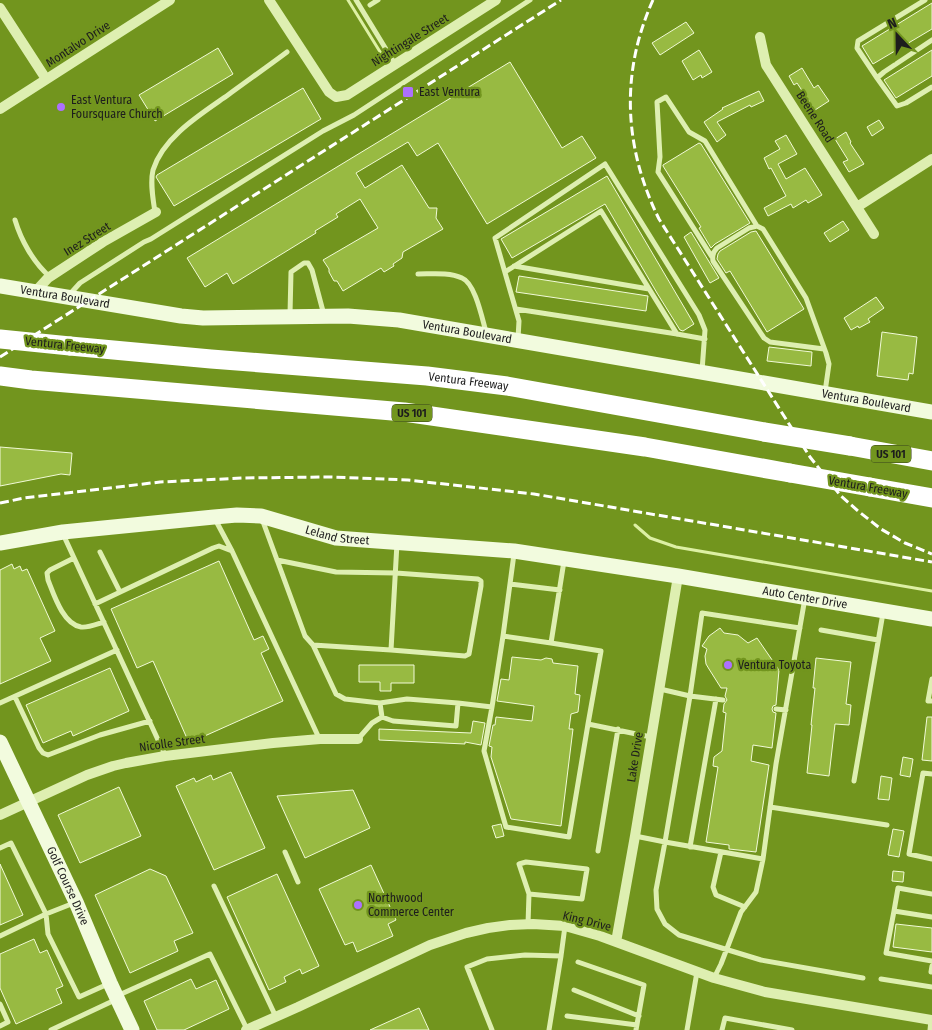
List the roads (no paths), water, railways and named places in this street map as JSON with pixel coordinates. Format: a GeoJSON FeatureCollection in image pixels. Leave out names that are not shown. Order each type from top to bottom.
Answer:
{"type":"FeatureCollection","features":[{"type":"Feature","properties":{"kind":"highway","name":"Ventura Freeway"},"geometry":{"type":"LineString","coordinates":[[0,339],[211,359],[427,376],[506,386],[932,461]]}},
{"type":"Feature","properties":{"kind":"highway","name":"Ventura Freeway"},"geometry":{"type":"LineString","coordinates":[[0,376],[404,412],[645,446],[932,498]]}},
{"type":"Feature","properties":{"kind":"street","name":"Montalvo Drive"},"geometry":{"type":"LineString","coordinates":[[0,109],[170,0]]}},
{"type":"Feature","properties":{"kind":"street","name":"Nightingale Street"},"geometry":{"type":"LineString","coordinates":[[269,0],[329,92],[336,97],[347,95],[496,0]]}},
{"type":"Feature","properties":{"kind":"street"},"geometry":{"type":"LineString","coordinates":[[0,8],[46,79]]}},
{"type":"Feature","properties":{"kind":"street","name":"Beene Road"},"geometry":{"type":"LineString","coordinates":[[760,37],[766,65],[874,234]]}},
{"type":"Feature","properties":{"kind":"street"},"geometry":{"type":"LineString","coordinates":[[857,207],[932,159]]}},
{"type":"Feature","properties":{"kind":"street","name":"Inez Street"},"geometry":{"type":"LineString","coordinates":[[36,292],[50,277],[103,242],[156,212]]}},
{"type":"Feature","properties":{"kind":"street","name":"Ventura Boulevard"},"geometry":{"type":"LineString","coordinates":[[0,286],[181,316],[204,318],[324,316],[374,317],[399,320],[932,412]]}},
{"type":"Feature","properties":{"kind":"street","name":"Leland Street"},"geometry":{"type":"LineString","coordinates":[[0,543],[63,532],[237,515],[261,516],[336,538],[514,551],[678,576]]}},
{"type":"Feature","properties":{"kind":"street","name":"Auto Center Drive"},"geometry":{"type":"LineString","coordinates":[[678,576],[932,619]]}},
{"type":"Feature","properties":{"kind":"street","name":"Lake Drive"},"geometry":{"type":"LineString","coordinates":[[616,942],[678,576]]}},
{"type":"Feature","properties":{"kind":"street","name":"Nicolle Street"},"geometry":{"type":"LineString","coordinates":[[0,815],[99,771],[126,763],[166,756],[320,739],[358,738]]}},
{"type":"Feature","properties":{"kind":"street","name":"Golf Course Drive"},"geometry":{"type":"LineString","coordinates":[[0,742],[76,902],[132,1030]]}},
{"type":"Feature","properties":{"kind":"street","name":"King Drive"},"geometry":{"type":"LineString","coordinates":[[246,1030],[430,945],[488,928],[528,924],[565,926],[616,942],[714,978],[766,992],[932,1020]]}},
{"type":"Feature","properties":{"kind":"lane"},"geometry":{"type":"LineString","coordinates":[[356,0],[396,64]]}},
{"type":"Feature","properties":{"kind":"lane"},"geometry":{"type":"LineString","coordinates":[[370,5],[378,0]]}},
{"type":"Feature","properties":{"kind":"lane"},"geometry":{"type":"LineString","coordinates":[[68,296],[80,283],[323,130],[354,116],[530,0]]}},
{"type":"Feature","properties":{"kind":"lane"},"geometry":{"type":"LineString","coordinates":[[925,0],[858,41],[857,48],[897,106],[906,103],[932,86]]}},
{"type":"Feature","properties":{"kind":"lane"},"geometry":{"type":"LineString","coordinates":[[877,78],[932,40]]}},
{"type":"Feature","properties":{"kind":"lane"},"geometry":{"type":"LineString","coordinates":[[156,212],[152,189],[153,170],[172,139],[188,123],[287,52]]}},
{"type":"Feature","properties":{"kind":"lane"},"geometry":{"type":"LineString","coordinates":[[824,349],[770,342],[764,338],[713,262],[712,257],[658,172],[660,156],[657,102],[666,97],[688,132],[704,140],[757,226],[763,229],[806,298],[824,349],[828,364],[825,393]]}},
{"type":"Feature","properties":{"kind":"lane"},"geometry":{"type":"LineString","coordinates":[[518,340],[519,322],[495,238],[606,164],[699,315],[706,330],[702,372]]}},
{"type":"Feature","properties":{"kind":"lane"},"geometry":{"type":"LineString","coordinates":[[505,272],[601,211],[676,334]]}},
{"type":"Feature","properties":{"kind":"lane"},"geometry":{"type":"LineString","coordinates":[[15,220],[19,232],[38,265],[50,277]]}},
{"type":"Feature","properties":{"kind":"lane"},"geometry":{"type":"LineString","coordinates":[[712,257],[717,248],[748,228],[757,226]]}},
{"type":"Feature","properties":{"kind":"lane"},"geometry":{"type":"LineString","coordinates":[[290,316],[291,272],[304,263],[308,263],[312,270],[324,316]]}},
{"type":"Feature","properties":{"kind":"lane"},"geometry":{"type":"LineString","coordinates":[[514,266],[649,289]]}},
{"type":"Feature","properties":{"kind":"lane"},"geometry":{"type":"LineString","coordinates":[[418,274],[450,274],[468,282],[477,301],[486,334]]}},
{"type":"Feature","properties":{"kind":"lane"},"geometry":{"type":"LineString","coordinates":[[516,309],[705,339]]}},
{"type":"Feature","properties":{"kind":"lane"},"geometry":{"type":"LineString","coordinates":[[261,516],[305,636],[313,645],[336,694],[345,700],[380,703],[407,699],[492,707]]}},
{"type":"Feature","properties":{"kind":"lane"},"geometry":{"type":"LineString","coordinates":[[214,517],[232,551],[320,739]]}},
{"type":"Feature","properties":{"kind":"lane"},"geometry":{"type":"LineString","coordinates":[[63,532],[166,756]]}},
{"type":"Feature","properties":{"kind":"lane"},"geometry":{"type":"LineString","coordinates":[[391,650],[397,543]]}},
{"type":"Feature","properties":{"kind":"lane"},"geometry":{"type":"LineString","coordinates":[[95,604],[218,546],[232,551]]}},
{"type":"Feature","properties":{"kind":"lane"},"geometry":{"type":"LineString","coordinates":[[503,636],[601,651],[570,837],[506,828],[484,751],[503,636],[514,551]]}},
{"type":"Feature","properties":{"kind":"lane"},"geometry":{"type":"LineString","coordinates":[[100,552],[120,592]]}},
{"type":"Feature","properties":{"kind":"lane"},"geometry":{"type":"LineString","coordinates":[[74,558],[50,570],[47,573],[48,580],[66,618],[73,624],[82,627],[104,622]]}},
{"type":"Feature","properties":{"kind":"lane"},"geometry":{"type":"LineString","coordinates":[[551,643],[564,558]]}},
{"type":"Feature","properties":{"kind":"lane"},"geometry":{"type":"LineString","coordinates":[[277,560],[336,572],[396,573],[478,579],[481,581],[482,586],[469,654],[466,656],[313,645]]}},
{"type":"Feature","properties":{"kind":"lane"},"geometry":{"type":"LineString","coordinates":[[510,584],[560,590]]}},
{"type":"Feature","properties":{"kind":"lane"},"geometry":{"type":"LineString","coordinates":[[714,978],[742,912],[756,892],[763,860],[776,764],[806,597]]}},
{"type":"Feature","properties":{"kind":"lane"},"geometry":{"type":"LineString","coordinates":[[854,781],[884,610]]}},
{"type":"Feature","properties":{"kind":"lane"},"geometry":{"type":"LineString","coordinates":[[800,628],[702,613],[690,696],[656,890],[657,909],[665,924],[679,935],[760,960],[863,978]]}},
{"type":"Feature","properties":{"kind":"lane"},"geometry":{"type":"LineString","coordinates":[[821,630],[878,640]]}},
{"type":"Feature","properties":{"kind":"lane"},"geometry":{"type":"LineString","coordinates":[[0,703],[117,650]]}},
{"type":"Feature","properties":{"kind":"lane"},"geometry":{"type":"LineString","coordinates":[[932,679],[928,701],[932,701]]}},
{"type":"Feature","properties":{"kind":"lane"},"geometry":{"type":"LineString","coordinates":[[660,689],[690,696],[723,700]]}},
{"type":"Feature","properties":{"kind":"lane"},"geometry":{"type":"LineString","coordinates":[[15,697],[39,748],[48,755],[100,735],[150,720]]}},
{"type":"Feature","properties":{"kind":"lane"},"geometry":{"type":"LineString","coordinates":[[690,847],[716,699]]}},
{"type":"Feature","properties":{"kind":"lane"},"geometry":{"type":"LineString","coordinates":[[380,703],[382,716]]}},
{"type":"Feature","properties":{"kind":"lane"},"geometry":{"type":"LineString","coordinates":[[382,716],[393,721],[456,726],[458,703]]}},
{"type":"Feature","properties":{"kind":"lane"},"geometry":{"type":"LineString","coordinates":[[776,708],[786,710]]}},
{"type":"Feature","properties":{"kind":"lane"},"geometry":{"type":"LineString","coordinates":[[358,738],[372,723],[382,716]]}},
{"type":"Feature","properties":{"kind":"lane"},"geometry":{"type":"LineString","coordinates":[[588,724],[652,737]]}},
{"type":"Feature","properties":{"kind":"lane"},"geometry":{"type":"LineString","coordinates":[[598,852],[618,730]]}},
{"type":"Feature","properties":{"kind":"lane"},"geometry":{"type":"LineString","coordinates":[[932,774],[923,773],[909,854],[932,859]]}},
{"type":"Feature","properties":{"kind":"lane"},"geometry":{"type":"LineString","coordinates":[[770,807],[887,825]]}},
{"type":"Feature","properties":{"kind":"lane"},"geometry":{"type":"LineString","coordinates":[[635,836],[763,860]]}},
{"type":"Feature","properties":{"kind":"lane"},"geometry":{"type":"LineString","coordinates":[[0,848],[11,843],[46,914],[48,934],[79,997],[115,993]]}},
{"type":"Feature","properties":{"kind":"lane"},"geometry":{"type":"LineString","coordinates":[[285,852],[298,882]]}},
{"type":"Feature","properties":{"kind":"lane"},"geometry":{"type":"LineString","coordinates":[[721,852],[713,888],[714,891],[716,895],[745,907]]}},
{"type":"Feature","properties":{"kind":"lane"},"geometry":{"type":"LineString","coordinates":[[528,924],[530,894],[519,864],[526,862],[587,869],[582,899],[530,894]]}},
{"type":"Feature","properties":{"kind":"lane"},"geometry":{"type":"LineString","coordinates":[[214,886],[276,1017]]}},
{"type":"Feature","properties":{"kind":"lane"},"geometry":{"type":"LineString","coordinates":[[932,894],[898,888],[886,953],[932,961]]}},
{"type":"Feature","properties":{"kind":"lane"},"geometry":{"type":"LineString","coordinates":[[0,936],[76,902]]}},
{"type":"Feature","properties":{"kind":"lane"},"geometry":{"type":"LineString","coordinates":[[894,911],[932,917]]}},
{"type":"Feature","properties":{"kind":"lane"},"geometry":{"type":"LineString","coordinates":[[549,1030],[565,926]]}},
{"type":"Feature","properties":{"kind":"lane"},"geometry":{"type":"LineString","coordinates":[[51,1030],[115,993],[210,954],[246,1030]]}},
{"type":"Feature","properties":{"kind":"lane"},"geometry":{"type":"LineString","coordinates":[[492,1030],[467,967],[487,959],[525,955],[561,956]]}},
{"type":"Feature","properties":{"kind":"lane"},"geometry":{"type":"LineString","coordinates":[[567,1016],[637,1027],[644,985],[578,962]]}},
{"type":"Feature","properties":{"kind":"lane"},"geometry":{"type":"LineString","coordinates":[[932,966],[932,972]]}},
{"type":"Feature","properties":{"kind":"lane"},"geometry":{"type":"LineString","coordinates":[[688,1030],[698,972]]}},
{"type":"Feature","properties":{"kind":"lane"},"geometry":{"type":"LineString","coordinates":[[881,979],[932,987]]}},
{"type":"Feature","properties":{"kind":"lane"},"geometry":{"type":"LineString","coordinates":[[574,990],[639,1016]]}},
{"type":"Feature","properties":{"kind":"lane"},"geometry":{"type":"LineString","coordinates":[[0,1004],[8,1022],[0,1026]]}},
{"type":"Feature","properties":{"kind":"lane"},"geometry":{"type":"LineString","coordinates":[[722,1030],[725,1018],[792,1030]]}},
{"type":"Feature","properties":{"kind":"lane"},"geometry":{"type":"LineString","coordinates":[[930,1030],[932,1020]]}},
{"type":"Feature","properties":{"kind":"waterway"},"geometry":{"type":"LineString","coordinates":[[348,0],[382,55]]}},
{"type":"Feature","properties":{"kind":"waterway"},"geometry":{"type":"LineString","coordinates":[[635,525],[650,538],[676,547],[932,591]]}},
{"type":"Feature","properties":{"kind":"railway"},"geometry":{"type":"LineString","coordinates":[[0,357],[561,0]]}},
{"type":"Feature","properties":{"kind":"railway"},"geometry":{"type":"LineString","coordinates":[[653,0],[642,27],[635,55],[630,110],[633,138],[639,165],[647,192],[659,219],[810,457],[840,495],[881,529],[905,543],[932,554]]}},
{"type":"Feature","properties":{"kind":"railway"},"geometry":{"type":"LineString","coordinates":[[0,503],[24,498],[160,482],[243,478],[330,477],[408,480],[534,494],[932,562]]}},
{"type":"Feature","properties":{"kind":"place","name":"East Ventura"},"geometry":{"type":"Point","coordinates":[408,92]}},
{"type":"Feature","properties":{"kind":"place","name":"East Ventura Foursquare Church"},"geometry":{"type":"Point","coordinates":[61,107]}},
{"type":"Feature","properties":{"kind":"place","name":"Ventura Toyota"},"geometry":{"type":"Point","coordinates":[728,665]}},
{"type":"Feature","properties":{"kind":"place","name":"Northwood Commerce Center"},"geometry":{"type":"Point","coordinates":[358,905]}}]}
